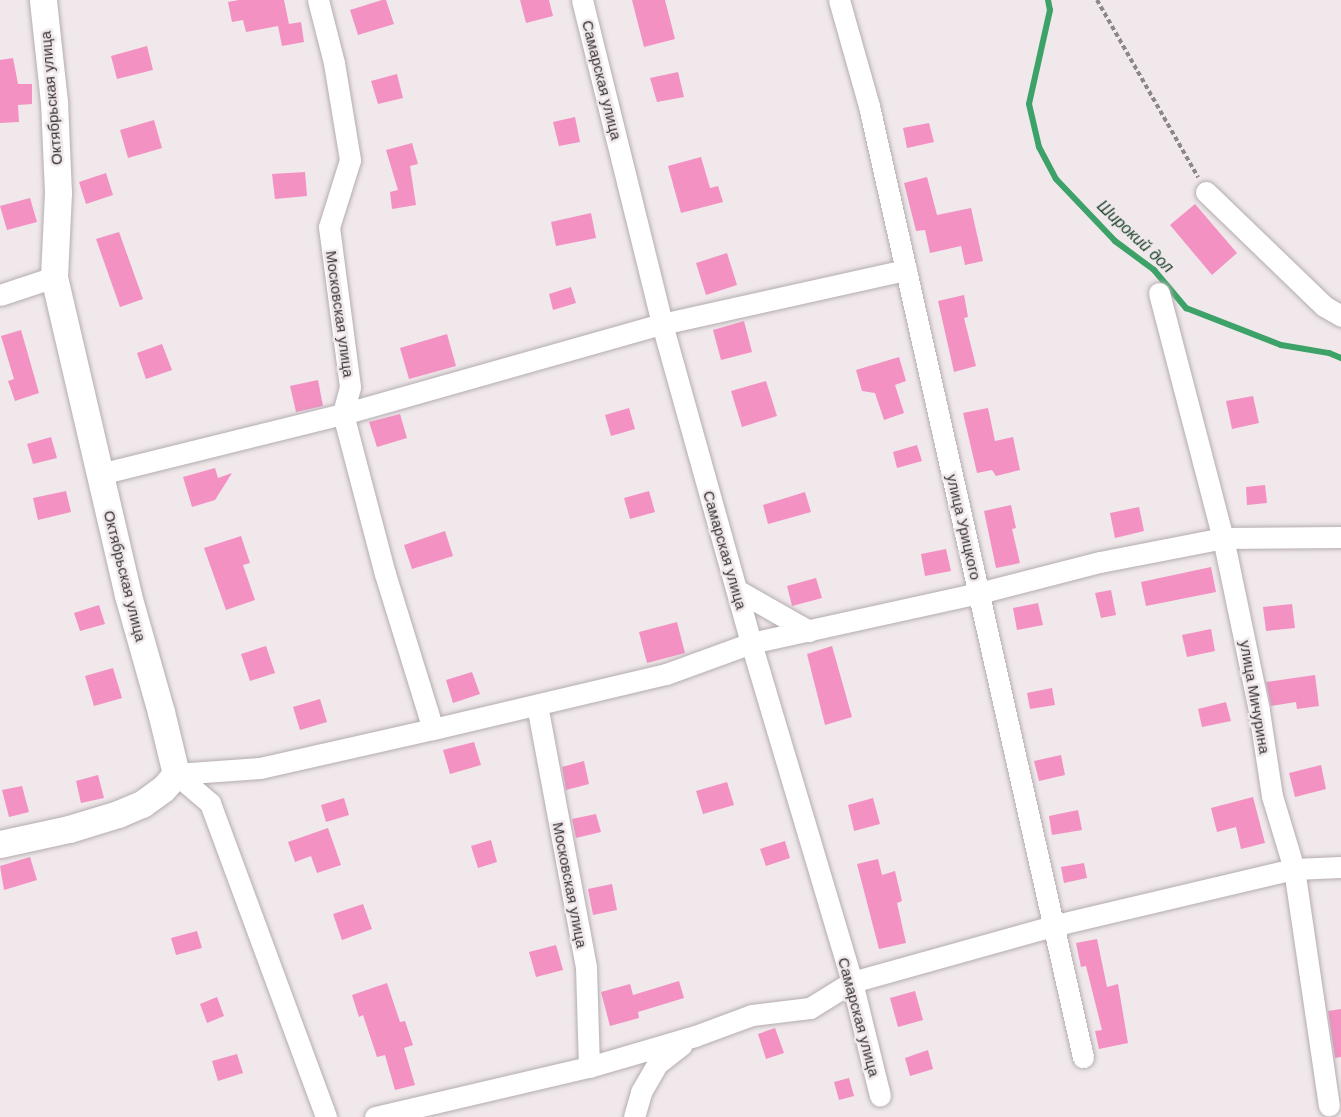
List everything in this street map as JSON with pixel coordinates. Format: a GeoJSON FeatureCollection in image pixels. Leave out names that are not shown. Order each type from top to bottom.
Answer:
{"type":"FeatureCollection","features":[{"type":"Feature","properties":{"kind":"main road","name":"Октябрьская улица"},"geometry":{"type":"LineString","coordinates":[[43,0],[54,102],[58,193],[54,277],[128,595],[176,774]]}},
{"type":"Feature","properties":{"kind":"main road"},"geometry":{"type":"LineString","coordinates":[[0,844],[69,829],[118,814],[142,804],[163,789],[176,774]]}},
{"type":"Feature","properties":{"kind":"street","name":"Московская улица"},"geometry":{"type":"LineString","coordinates":[[318,0],[334,63],[350,160],[328,227],[350,387],[343,414],[385,574],[433,729]]}},
{"type":"Feature","properties":{"kind":"street","name":"Самарская улица"},"geometry":{"type":"LineString","coordinates":[[582,0],[662,324],[752,643],[852,982],[880,1096]]}},
{"type":"Feature","properties":{"kind":"street","name":"улица Урицкого"},"geometry":{"type":"LineString","coordinates":[[839,0],[869,106],[1083,1056]]}},
{"type":"Feature","properties":{"kind":"street"},"geometry":{"type":"LineString","coordinates":[[1206,192],[1324,306],[1341,316]]}},
{"type":"Feature","properties":{"kind":"street"},"geometry":{"type":"LineString","coordinates":[[100,474],[343,414],[662,324],[906,270]]}},
{"type":"Feature","properties":{"kind":"street"},"geometry":{"type":"LineString","coordinates":[[0,295],[54,277]]}},
{"type":"Feature","properties":{"kind":"street","name":"улица Мичурина"},"geometry":{"type":"LineString","coordinates":[[1159,293],[1223,538],[1259,711],[1272,795],[1294,869],[1329,1105]]}},
{"type":"Feature","properties":{"kind":"street"},"geometry":{"type":"LineString","coordinates":[[176,774],[260,768],[433,729],[666,674],[752,643],[979,593],[1100,562],[1223,538],[1341,537]]}},
{"type":"Feature","properties":{"kind":"street"},"geometry":{"type":"LineString","coordinates":[[737,590],[809,631]]}},
{"type":"Feature","properties":{"kind":"street","name":"Московская улица"},"geometry":{"type":"LineString","coordinates":[[537,705],[586,967],[589,1067]]}},
{"type":"Feature","properties":{"kind":"street"},"geometry":{"type":"LineString","coordinates":[[176,774],[210,803],[326,1117]]}},
{"type":"Feature","properties":{"kind":"street"},"geometry":{"type":"LineString","coordinates":[[375,1117],[589,1067],[694,1036],[752,1015],[810,1008],[852,982],[1052,926],[1294,869],[1341,867]]}},
{"type":"Feature","properties":{"kind":"street"},"geometry":{"type":"LineString","coordinates":[[634,1117],[641,1092],[657,1064],[667,1053],[694,1036]]}},
{"type":"Feature","properties":{"kind":"path"},"geometry":{"type":"LineString","coordinates":[[1097,0],[1206,192]]}},
{"type":"Feature","properties":{"kind":"building"},"geometry":{"type":"Polygon","coordinates":[[[284,0],[289,24],[301,22],[304,42],[282,46],[278,26],[246,32],[243,20],[232,22],[228,2],[284,0]]]}},
{"type":"Feature","properties":{"kind":"building"},"geometry":{"type":"Polygon","coordinates":[[[386,0],[394,24],[358,35],[350,10],[386,0]]]}},
{"type":"Feature","properties":{"kind":"building"},"geometry":{"type":"Polygon","coordinates":[[[520,0],[549,0],[553,16],[526,23],[520,0]]]}},
{"type":"Feature","properties":{"kind":"building"},"geometry":{"type":"Polygon","coordinates":[[[632,0],[665,0],[675,39],[644,47],[632,0]]]}},
{"type":"Feature","properties":{"kind":"building"},"geometry":{"type":"Polygon","coordinates":[[[147,46],[153,70],[117,79],[111,56],[147,46]]]}},
{"type":"Feature","properties":{"kind":"building"},"geometry":{"type":"Polygon","coordinates":[[[13,58],[18,84],[32,84],[32,104],[18,105],[19,122],[0,123],[0,60],[13,58]]]}},
{"type":"Feature","properties":{"kind":"building"},"geometry":{"type":"Polygon","coordinates":[[[678,72],[684,97],[657,102],[650,78],[678,72]]]}},
{"type":"Feature","properties":{"kind":"building"},"geometry":{"type":"Polygon","coordinates":[[[397,74],[403,98],[378,104],[371,81],[397,74]]]}},
{"type":"Feature","properties":{"kind":"building"},"geometry":{"type":"Polygon","coordinates":[[[575,117],[580,142],[559,146],[553,122],[575,117]]]}},
{"type":"Feature","properties":{"kind":"building"},"geometry":{"type":"Polygon","coordinates":[[[154,120],[162,148],[128,158],[120,130],[154,120]]]}},
{"type":"Feature","properties":{"kind":"building"},"geometry":{"type":"Polygon","coordinates":[[[929,123],[934,142],[907,148],[903,128],[929,123]]]}},
{"type":"Feature","properties":{"kind":"building"},"geometry":{"type":"Polygon","coordinates":[[[412,143],[418,164],[410,166],[416,205],[392,209],[390,192],[398,190],[386,150],[412,143]]]}},
{"type":"Feature","properties":{"kind":"building"},"geometry":{"type":"Polygon","coordinates":[[[701,157],[710,188],[718,186],[723,202],[681,213],[668,166],[701,157]]]}},
{"type":"Feature","properties":{"kind":"building"},"geometry":{"type":"Polygon","coordinates":[[[305,172],[307,196],[275,199],[272,174],[305,172]]]}},
{"type":"Feature","properties":{"kind":"building"},"geometry":{"type":"Polygon","coordinates":[[[106,173],[113,195],[86,204],[79,182],[106,173]]]}},
{"type":"Feature","properties":{"kind":"building"},"geometry":{"type":"Polygon","coordinates":[[[927,177],[937,215],[971,208],[983,261],[965,265],[961,246],[930,253],[925,230],[916,231],[904,183],[927,177]]]}},
{"type":"Feature","properties":{"kind":"building"},"geometry":{"type":"Polygon","coordinates":[[[30,198],[37,222],[7,230],[0,206],[30,198]]]}},
{"type":"Feature","properties":{"kind":"building"},"geometry":{"type":"Polygon","coordinates":[[[1195,204],[1237,253],[1212,275],[1170,225],[1195,204]]]}},
{"type":"Feature","properties":{"kind":"building"},"geometry":{"type":"Polygon","coordinates":[[[591,213],[596,238],[556,246],[551,222],[591,213]]]}},
{"type":"Feature","properties":{"kind":"building"},"geometry":{"type":"Polygon","coordinates":[[[119,232],[143,299],[120,307],[96,239],[119,232]]]}},
{"type":"Feature","properties":{"kind":"building"},"geometry":{"type":"Polygon","coordinates":[[[727,253],[737,285],[706,295],[696,263],[727,253]]]}},
{"type":"Feature","properties":{"kind":"building"},"geometry":{"type":"Polygon","coordinates":[[[571,287],[576,303],[553,310],[549,294],[571,287]]]}},
{"type":"Feature","properties":{"kind":"building"},"geometry":{"type":"Polygon","coordinates":[[[964,295],[968,317],[964,318],[976,366],[954,372],[938,301],[964,295]]]}},
{"type":"Feature","properties":{"kind":"building"},"geometry":{"type":"Polygon","coordinates":[[[744,321],[752,352],[721,360],[713,330],[744,321]]]}},
{"type":"Feature","properties":{"kind":"building"},"geometry":{"type":"Polygon","coordinates":[[[21,330],[39,393],[15,401],[8,381],[14,379],[1,336],[21,330]]]}},
{"type":"Feature","properties":{"kind":"building"},"geometry":{"type":"Polygon","coordinates":[[[447,334],[456,366],[409,379],[400,348],[447,334]]]}},
{"type":"Feature","properties":{"kind":"building"},"geometry":{"type":"Polygon","coordinates":[[[162,344],[172,370],[146,379],[137,353],[162,344]]]}},
{"type":"Feature","properties":{"kind":"building"},"geometry":{"type":"Polygon","coordinates":[[[899,357],[906,381],[895,385],[904,413],[884,420],[875,393],[862,391],[856,370],[899,357]]]}},
{"type":"Feature","properties":{"kind":"building"},"geometry":{"type":"Polygon","coordinates":[[[318,380],[323,406],[296,412],[290,386],[318,380]]]}},
{"type":"Feature","properties":{"kind":"building"},"geometry":{"type":"Polygon","coordinates":[[[766,381],[777,416],[742,427],[731,391],[766,381]]]}},
{"type":"Feature","properties":{"kind":"building"},"geometry":{"type":"Polygon","coordinates":[[[1253,396],[1259,423],[1232,429],[1226,401],[1253,396]]]}},
{"type":"Feature","properties":{"kind":"building"},"geometry":{"type":"Polygon","coordinates":[[[629,408],[635,429],[611,436],[605,415],[629,408]]]}},
{"type":"Feature","properties":{"kind":"building"},"geometry":{"type":"Polygon","coordinates":[[[988,408],[995,441],[1013,437],[1020,470],[996,476],[992,470],[977,473],[963,413],[988,408]]]}},
{"type":"Feature","properties":{"kind":"building"},"geometry":{"type":"Polygon","coordinates":[[[400,414],[407,438],[377,447],[369,422],[400,414]]]}},
{"type":"Feature","properties":{"kind":"building"},"geometry":{"type":"Polygon","coordinates":[[[51,437],[57,458],[33,464],[27,444],[51,437]]]}},
{"type":"Feature","properties":{"kind":"building"},"geometry":{"type":"Polygon","coordinates":[[[917,445],[922,461],[897,468],[893,452],[917,445]]]}},
{"type":"Feature","properties":{"kind":"building"},"geometry":{"type":"Polygon","coordinates":[[[215,468],[218,478],[232,473],[215,500],[192,507],[183,477],[215,468]]]}},
{"type":"Feature","properties":{"kind":"building"},"geometry":{"type":"Polygon","coordinates":[[[1265,485],[1267,503],[1247,505],[1246,487],[1265,485]]]}},
{"type":"Feature","properties":{"kind":"building"},"geometry":{"type":"Polygon","coordinates":[[[66,491],[71,512],[38,520],[33,498],[66,491]]]}},
{"type":"Feature","properties":{"kind":"building"},"geometry":{"type":"Polygon","coordinates":[[[649,491],[655,512],[630,519],[624,498],[649,491]]]}},
{"type":"Feature","properties":{"kind":"building"},"geometry":{"type":"Polygon","coordinates":[[[805,492],[811,512],[768,524],[763,505],[805,492]]]}},
{"type":"Feature","properties":{"kind":"building"},"geometry":{"type":"Polygon","coordinates":[[[1011,505],[1016,528],[1012,529],[1020,563],[996,568],[984,511],[1011,505]]]}},
{"type":"Feature","properties":{"kind":"building"},"geometry":{"type":"Polygon","coordinates":[[[1139,507],[1144,531],[1115,538],[1110,513],[1139,507]]]}},
{"type":"Feature","properties":{"kind":"building"},"geometry":{"type":"Polygon","coordinates":[[[445,531],[453,556],[412,569],[404,545],[445,531]]]}},
{"type":"Feature","properties":{"kind":"building"},"geometry":{"type":"Polygon","coordinates":[[[241,536],[250,563],[243,565],[255,600],[226,610],[204,548],[241,536]]]}},
{"type":"Feature","properties":{"kind":"building"},"geometry":{"type":"Polygon","coordinates":[[[946,549],[951,571],[925,576],[921,554],[946,549]]]}},
{"type":"Feature","properties":{"kind":"building"},"geometry":{"type":"Polygon","coordinates":[[[1211,567],[1216,592],[1146,606],[1141,582],[1211,567]]]}},
{"type":"Feature","properties":{"kind":"building"},"geometry":{"type":"Polygon","coordinates":[[[816,578],[822,598],[792,606],[787,586],[816,578]]]}},
{"type":"Feature","properties":{"kind":"building"},"geometry":{"type":"Polygon","coordinates":[[[1111,590],[1116,615],[1101,618],[1095,593],[1111,590]]]}},
{"type":"Feature","properties":{"kind":"building"},"geometry":{"type":"Polygon","coordinates":[[[1038,603],[1043,625],[1017,630],[1013,608],[1038,603]]]}},
{"type":"Feature","properties":{"kind":"building"},"geometry":{"type":"Polygon","coordinates":[[[1292,604],[1295,628],[1266,631],[1263,607],[1292,604]]]}},
{"type":"Feature","properties":{"kind":"building"},"geometry":{"type":"Polygon","coordinates":[[[99,605],[105,624],[80,631],[74,613],[99,605]]]}},
{"type":"Feature","properties":{"kind":"building"},"geometry":{"type":"Polygon","coordinates":[[[677,622],[685,653],[647,663],[639,632],[677,622]]]}},
{"type":"Feature","properties":{"kind":"building"},"geometry":{"type":"Polygon","coordinates":[[[1211,629],[1215,651],[1187,657],[1182,635],[1211,629]]]}},
{"type":"Feature","properties":{"kind":"building"},"geometry":{"type":"Polygon","coordinates":[[[266,646],[275,673],[250,681],[241,654],[266,646]]]}},
{"type":"Feature","properties":{"kind":"building"},"geometry":{"type":"Polygon","coordinates":[[[832,646],[852,717],[825,725],[807,654],[832,646]]]}},
{"type":"Feature","properties":{"kind":"building"},"geometry":{"type":"Polygon","coordinates":[[[113,668],[122,698],[94,706],[85,676],[113,668]]]}},
{"type":"Feature","properties":{"kind":"building"},"geometry":{"type":"Polygon","coordinates":[[[472,672],[480,694],[453,703],[446,680],[472,672]]]}},
{"type":"Feature","properties":{"kind":"building"},"geometry":{"type":"Polygon","coordinates":[[[1315,675],[1319,706],[1297,709],[1296,702],[1271,706],[1266,682],[1315,675]]]}},
{"type":"Feature","properties":{"kind":"building"},"geometry":{"type":"Polygon","coordinates":[[[1052,688],[1055,705],[1030,709],[1027,693],[1052,688]]]}},
{"type":"Feature","properties":{"kind":"building"},"geometry":{"type":"Polygon","coordinates":[[[320,699],[327,722],[300,730],[293,707],[320,699]]]}},
{"type":"Feature","properties":{"kind":"building"},"geometry":{"type":"Polygon","coordinates":[[[1226,702],[1231,721],[1202,727],[1198,709],[1226,702]]]}},
{"type":"Feature","properties":{"kind":"building"},"geometry":{"type":"Polygon","coordinates":[[[474,742],[481,765],[450,774],[443,750],[474,742]]]}},
{"type":"Feature","properties":{"kind":"building"},"geometry":{"type":"Polygon","coordinates":[[[1061,755],[1065,775],[1039,781],[1034,761],[1061,755]]]}},
{"type":"Feature","properties":{"kind":"building"},"geometry":{"type":"Polygon","coordinates":[[[584,761],[589,784],[566,790],[562,767],[584,761]]]}},
{"type":"Feature","properties":{"kind":"building"},"geometry":{"type":"Polygon","coordinates":[[[1321,765],[1326,789],[1295,797],[1289,773],[1321,765]]]}},
{"type":"Feature","properties":{"kind":"building"},"geometry":{"type":"Polygon","coordinates":[[[98,775],[104,798],[81,803],[76,781],[98,775]]]}},
{"type":"Feature","properties":{"kind":"building"},"geometry":{"type":"Polygon","coordinates":[[[727,782],[734,805],[703,814],[696,791],[727,782]]]}},
{"type":"Feature","properties":{"kind":"building"},"geometry":{"type":"Polygon","coordinates":[[[22,786],[29,812],[9,817],[2,790],[22,786]]]}},
{"type":"Feature","properties":{"kind":"building"},"geometry":{"type":"Polygon","coordinates":[[[1253,797],[1265,843],[1241,849],[1236,827],[1217,832],[1211,808],[1253,797]]]}},
{"type":"Feature","properties":{"kind":"building"},"geometry":{"type":"Polygon","coordinates":[[[344,798],[349,815],[326,822],[321,805],[344,798]]]}},
{"type":"Feature","properties":{"kind":"building"},"geometry":{"type":"Polygon","coordinates":[[[873,798],[880,824],[854,831],[848,805],[873,798]]]}},
{"type":"Feature","properties":{"kind":"building"},"geometry":{"type":"Polygon","coordinates":[[[1078,810],[1082,830],[1052,835],[1049,816],[1078,810]]]}},
{"type":"Feature","properties":{"kind":"building"},"geometry":{"type":"Polygon","coordinates":[[[596,814],[601,832],[576,838],[572,819],[596,814]]]}},
{"type":"Feature","properties":{"kind":"building"},"geometry":{"type":"Polygon","coordinates":[[[328,828],[341,865],[317,873],[311,856],[295,862],[288,842],[328,828]]]}},
{"type":"Feature","properties":{"kind":"building"},"geometry":{"type":"Polygon","coordinates":[[[491,840],[497,862],[478,868],[471,846],[491,840]]]}},
{"type":"Feature","properties":{"kind":"building"},"geometry":{"type":"Polygon","coordinates":[[[785,841],[790,858],[766,866],[760,849],[785,841]]]}},
{"type":"Feature","properties":{"kind":"building"},"geometry":{"type":"Polygon","coordinates":[[[30,857],[37,880],[4,890],[0,866],[30,857]]]}},
{"type":"Feature","properties":{"kind":"building"},"geometry":{"type":"Polygon","coordinates":[[[878,859],[882,875],[895,871],[902,901],[897,903],[906,943],[879,949],[857,864],[878,859]]]}},
{"type":"Feature","properties":{"kind":"building"},"geometry":{"type":"Polygon","coordinates":[[[1084,863],[1087,878],[1064,883],[1061,867],[1084,863]]]}},
{"type":"Feature","properties":{"kind":"building"},"geometry":{"type":"Polygon","coordinates":[[[612,884],[617,910],[593,915],[588,889],[612,884]]]}},
{"type":"Feature","properties":{"kind":"building"},"geometry":{"type":"Polygon","coordinates":[[[363,904],[372,929],[342,940],[333,914],[363,904]]]}},
{"type":"Feature","properties":{"kind":"building"},"geometry":{"type":"Polygon","coordinates":[[[197,931],[202,948],[176,955],[171,938],[197,931]]]}},
{"type":"Feature","properties":{"kind":"building"},"geometry":{"type":"Polygon","coordinates":[[[1097,939],[1107,987],[1118,984],[1128,1043],[1099,1049],[1095,1031],[1102,1030],[1086,966],[1081,967],[1076,943],[1097,939]]]}},
{"type":"Feature","properties":{"kind":"building"},"geometry":{"type":"Polygon","coordinates":[[[556,945],[563,970],[536,977],[529,952],[556,945]]]}},
{"type":"Feature","properties":{"kind":"building"},"geometry":{"type":"Polygon","coordinates":[[[679,981],[684,998],[638,1012],[639,1018],[610,1026],[601,992],[630,984],[633,995],[679,981]]]}},
{"type":"Feature","properties":{"kind":"building"},"geometry":{"type":"Polygon","coordinates":[[[387,983],[400,1022],[405,1021],[413,1045],[404,1048],[415,1085],[395,1090],[385,1055],[377,1057],[363,1015],[359,1017],[352,995],[387,983]]]}},
{"type":"Feature","properties":{"kind":"building"},"geometry":{"type":"Polygon","coordinates":[[[915,991],[923,1020],[898,1027],[890,998],[915,991]]]}},
{"type":"Feature","properties":{"kind":"building"},"geometry":{"type":"Polygon","coordinates":[[[217,997],[224,1016],[207,1023],[200,1004],[217,997]]]}},
{"type":"Feature","properties":{"kind":"building"},"geometry":{"type":"Polygon","coordinates":[[[1341,1009],[1341,1057],[1335,1058],[1328,1011],[1341,1009]]]}},
{"type":"Feature","properties":{"kind":"building"},"geometry":{"type":"Polygon","coordinates":[[[775,1028],[784,1053],[766,1059],[758,1034],[775,1028]]]}},
{"type":"Feature","properties":{"kind":"building"},"geometry":{"type":"Polygon","coordinates":[[[928,1050],[933,1069],[910,1076],[905,1058],[928,1050]]]}},
{"type":"Feature","properties":{"kind":"building"},"geometry":{"type":"Polygon","coordinates":[[[237,1054],[243,1073],[218,1081],[212,1061],[237,1054]]]}},
{"type":"Feature","properties":{"kind":"building"},"geometry":{"type":"Polygon","coordinates":[[[849,1078],[854,1096],[839,1100],[834,1082],[849,1078]]]}},
{"type":"Feature","properties":{"kind":"waterway","name":"Широкий дол"},"geometry":{"type":"LineString","coordinates":[[1048,0],[1050,10],[1029,104],[1039,147],[1056,179],[1115,241],[1154,270],[1186,308],[1281,345],[1329,353],[1341,358]]}}]}
